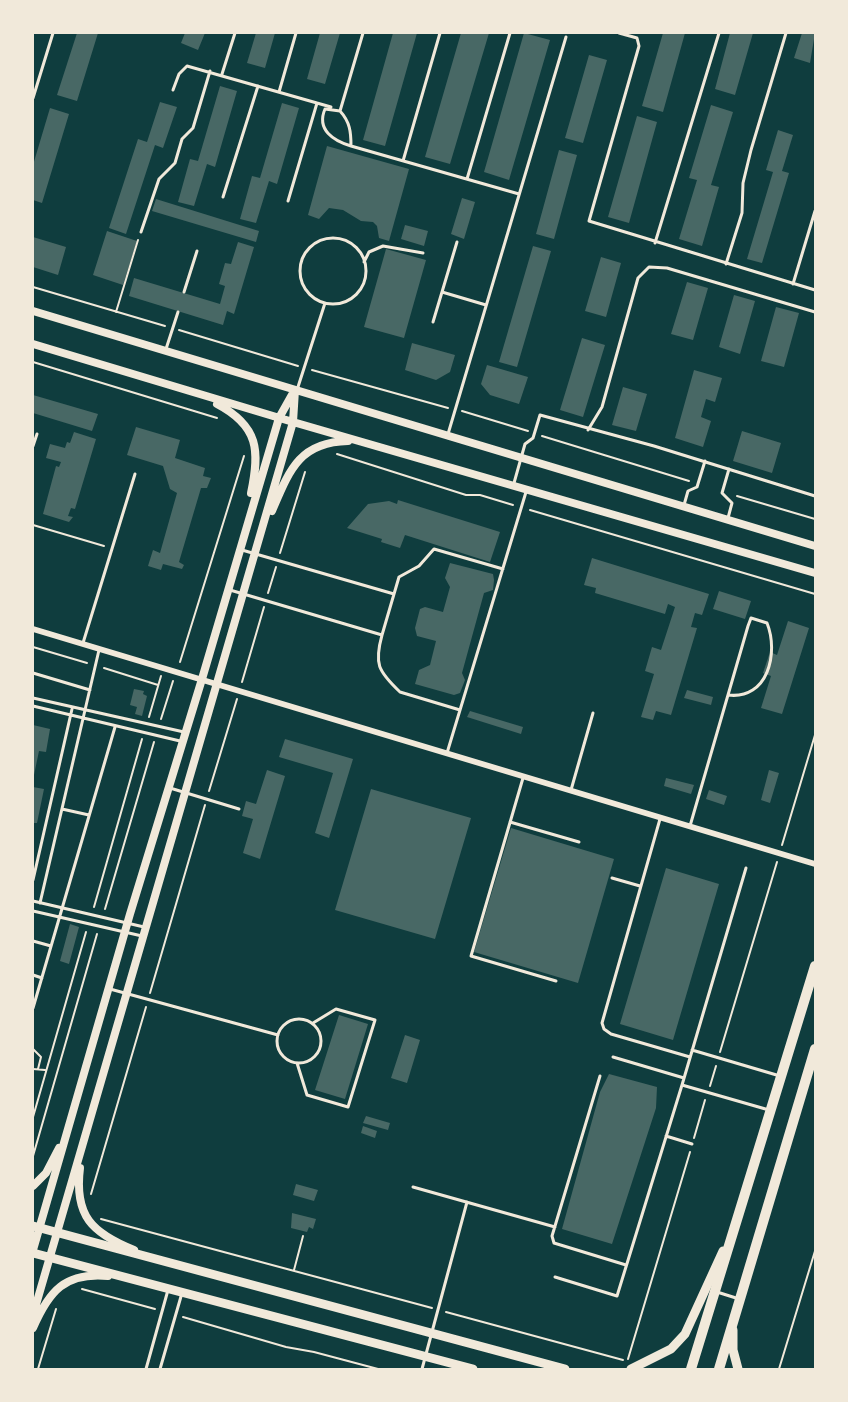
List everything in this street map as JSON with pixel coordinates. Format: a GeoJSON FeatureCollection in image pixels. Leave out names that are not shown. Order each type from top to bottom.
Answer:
{"type":"FeatureCollection","features":[{"type":"Feature","properties":{"kind":"main road"},"geometry":{"type":"LineString","coordinates":[[691,1369],[815,966]]}},
{"type":"Feature","properties":{"kind":"main road"},"geometry":{"type":"LineString","coordinates":[[719,1369],[813,1062],[815,1048]]}},
{"type":"Feature","properties":{"kind":"main road"},"geometry":{"type":"LineString","coordinates":[[631,1369],[671,1349],[685,1335],[735,1225]]}},
{"type":"Feature","properties":{"kind":"main road"},"geometry":{"type":"LineString","coordinates":[[37,1227],[565,1369]]}},
{"type":"Feature","properties":{"kind":"main road"},"geometry":{"type":"LineString","coordinates":[[33,1251],[473,1369]]}},
{"type":"Feature","properties":{"kind":"main road"},"geometry":{"type":"LineString","coordinates":[[734,1319],[733,1350],[738,1369]]}},
{"type":"Feature","properties":{"kind":"street"},"geometry":{"type":"LineString","coordinates":[[33,311],[815,546]]}},
{"type":"Feature","properties":{"kind":"street"},"geometry":{"type":"LineString","coordinates":[[33,344],[513,487],[815,573]]}},
{"type":"Feature","properties":{"kind":"street"},"geometry":{"type":"LineString","coordinates":[[33,1251],[37,1227],[279,418],[296,390]]}},
{"type":"Feature","properties":{"kind":"street"},"geometry":{"type":"LineString","coordinates":[[33,1315],[293,422],[296,390]]}},
{"type":"Feature","properties":{"kind":"street"},"geometry":{"type":"LineString","coordinates":[[198,394],[234,412],[253,438],[256,457],[255,472],[241,546]]}},
{"type":"Feature","properties":{"kind":"street"},"geometry":{"type":"LineString","coordinates":[[256,551],[289,471],[307,452],[316,447],[333,441],[357,441]]}},
{"type":"Feature","properties":{"kind":"street"},"geometry":{"type":"LineString","coordinates":[[33,629],[815,864]]}},
{"type":"Feature","properties":{"kind":"street"},"geometry":{"type":"LineString","coordinates":[[33,1186],[46,1173],[66,1135]]}},
{"type":"Feature","properties":{"kind":"street"},"geometry":{"type":"LineString","coordinates":[[84,1139],[78,1185],[86,1214],[94,1228],[106,1239],[165,1262]]}},
{"type":"Feature","properties":{"kind":"street"},"geometry":{"type":"LineString","coordinates":[[33,1328],[42,1307],[63,1284],[77,1277],[94,1275],[128,1278]]}},
{"type":"Feature","properties":{"kind":"lane"},"geometry":{"type":"LineString","coordinates":[[33,98],[53,33]]}},
{"type":"Feature","properties":{"kind":"lane"},"geometry":{"type":"LineString","coordinates":[[222,75],[235,33]]}},
{"type":"Feature","properties":{"kind":"lane"},"geometry":{"type":"LineString","coordinates":[[279,92],[296,33]]}},
{"type":"Feature","properties":{"kind":"lane"},"geometry":{"type":"LineString","coordinates":[[340,111],[363,33]]}},
{"type":"Feature","properties":{"kind":"lane"},"geometry":{"type":"LineString","coordinates":[[403,161],[440,33]]}},
{"type":"Feature","properties":{"kind":"lane"},"geometry":{"type":"LineString","coordinates":[[467,179],[510,33]]}},
{"type":"Feature","properties":{"kind":"lane"},"geometry":{"type":"LineString","coordinates":[[619,33],[637,38]]}},
{"type":"Feature","properties":{"kind":"lane"},"geometry":{"type":"LineString","coordinates":[[639,33],[637,38],[639,46],[589,221],[815,290]]}},
{"type":"Feature","properties":{"kind":"lane"},"geometry":{"type":"LineString","coordinates":[[655,243],[719,33]]}},
{"type":"Feature","properties":{"kind":"lane"},"geometry":{"type":"LineString","coordinates":[[726,264],[742,213],[743,183],[751,150],[786,33]]}},
{"type":"Feature","properties":{"kind":"lane"},"geometry":{"type":"LineString","coordinates":[[447,436],[566,37]]}},
{"type":"Feature","properties":{"kind":"lane"},"geometry":{"type":"LineString","coordinates":[[173,90],[179,74],[187,66],[317,103],[340,111],[346,118],[351,131],[351,146]]}},
{"type":"Feature","properties":{"kind":"lane"},"geometry":{"type":"LineString","coordinates":[[141,232],[159,179],[175,163],[182,139],[193,128],[210,71]]}},
{"type":"Feature","properties":{"kind":"lane"},"geometry":{"type":"LineString","coordinates":[[223,197],[258,86]]}},
{"type":"Feature","properties":{"kind":"lane"},"geometry":{"type":"LineString","coordinates":[[288,201],[317,103]]}},
{"type":"Feature","properties":{"kind":"lane"},"geometry":{"type":"LineString","coordinates":[[332,108],[325,109],[322,116],[327,134],[351,146],[519,194]]}},
{"type":"Feature","properties":{"kind":"lane"},"geometry":{"type":"LineString","coordinates":[[793,284],[815,211]]}},
{"type":"Feature","properties":{"kind":"lane"},"geometry":{"type":"LineString","coordinates":[[333,238],[352,245],[364,262],[365,272],[359,290],[344,302],[325,303],[307,292],[302,283],[301,262],[306,252],[313,245],[333,238]]}},
{"type":"Feature","properties":{"kind":"lane"},"geometry":{"type":"LineString","coordinates":[[433,322],[457,242]]}},
{"type":"Feature","properties":{"kind":"lane"},"geometry":{"type":"LineString","coordinates":[[364,262],[369,252],[383,246],[423,253]]}},
{"type":"Feature","properties":{"kind":"lane"},"geometry":{"type":"LineString","coordinates":[[184,292],[197,251]]}},
{"type":"Feature","properties":{"kind":"lane"},"geometry":{"type":"LineString","coordinates":[[588,430],[602,407],[638,279],[649,267],[667,268],[815,312]]}},
{"type":"Feature","properties":{"kind":"lane"},"geometry":{"type":"LineString","coordinates":[[442,292],[486,305]]}},
{"type":"Feature","properties":{"kind":"lane"},"geometry":{"type":"LineString","coordinates":[[296,390],[325,303]]}},
{"type":"Feature","properties":{"kind":"lane"},"geometry":{"type":"LineString","coordinates":[[166,351],[178,312]]}},
{"type":"Feature","properties":{"kind":"lane"},"geometry":{"type":"LineString","coordinates":[[513,487],[525,444],[534,433],[540,416],[705,461],[815,496]]}},
{"type":"Feature","properties":{"kind":"lane"},"geometry":{"type":"LineString","coordinates":[[33,446],[37,434]]}},
{"type":"Feature","properties":{"kind":"lane"},"geometry":{"type":"LineString","coordinates":[[683,507],[688,490],[697,487],[705,461]]}},
{"type":"Feature","properties":{"kind":"lane"},"geometry":{"type":"LineString","coordinates":[[727,520],[732,503],[723,491],[729,468]]}},
{"type":"Feature","properties":{"kind":"lane"},"geometry":{"type":"LineString","coordinates":[[83,643],[135,474]]}},
{"type":"Feature","properties":{"kind":"lane"},"geometry":{"type":"LineString","coordinates":[[447,753],[526,490]]}},
{"type":"Feature","properties":{"kind":"lane"},"geometry":{"type":"LineString","coordinates":[[241,546],[278,561],[394,594]]}},
{"type":"Feature","properties":{"kind":"lane"},"geometry":{"type":"LineString","coordinates":[[460,710],[400,692],[381,672],[376,661],[399,577],[419,566],[434,549],[502,569]]}},
{"type":"Feature","properties":{"kind":"lane"},"geometry":{"type":"LineString","coordinates":[[228,590],[382,635]]}},
{"type":"Feature","properties":{"kind":"lane"},"geometry":{"type":"LineString","coordinates":[[690,826],[728,694],[751,618],[767,623],[772,650],[764,678],[756,689],[747,695],[728,694]]}},
{"type":"Feature","properties":{"kind":"lane"},"geometry":{"type":"LineString","coordinates":[[40,903],[99,648]]}},
{"type":"Feature","properties":{"kind":"lane"},"geometry":{"type":"LineString","coordinates":[[33,673],[90,690]]}},
{"type":"Feature","properties":{"kind":"lane"},"geometry":{"type":"LineString","coordinates":[[33,698],[72,709],[147,724],[184,737]]}},
{"type":"Feature","properties":{"kind":"lane"},"geometry":{"type":"LineString","coordinates":[[33,706],[82,720],[144,733],[184,737]]}},
{"type":"Feature","properties":{"kind":"lane"},"geometry":{"type":"LineString","coordinates":[[33,880],[72,709]]}},
{"type":"Feature","properties":{"kind":"lane"},"geometry":{"type":"LineString","coordinates":[[571,790],[593,713]]}},
{"type":"Feature","properties":{"kind":"lane"},"geometry":{"type":"LineString","coordinates":[[33,1008],[115,727]]}},
{"type":"Feature","properties":{"kind":"lane"},"geometry":{"type":"LineString","coordinates":[[524,776],[471,956],[556,981]]}},
{"type":"Feature","properties":{"kind":"lane"},"geometry":{"type":"LineString","coordinates":[[169,788],[239,809]]}},
{"type":"Feature","properties":{"kind":"lane"},"geometry":{"type":"LineString","coordinates":[[62,809],[89,815]]}},
{"type":"Feature","properties":{"kind":"lane"},"geometry":{"type":"LineString","coordinates":[[660,817],[602,1023],[604,1029],[611,1034],[690,1057]]}},
{"type":"Feature","properties":{"kind":"lane"},"geometry":{"type":"LineString","coordinates":[[510,822],[579,842]]}},
{"type":"Feature","properties":{"kind":"lane"},"geometry":{"type":"LineString","coordinates":[[555,1277],[617,1296],[746,868]]}},
{"type":"Feature","properties":{"kind":"lane"},"geometry":{"type":"LineString","coordinates":[[612,878],[640,886]]}},
{"type":"Feature","properties":{"kind":"lane"},"geometry":{"type":"LineString","coordinates":[[33,901],[103,916],[126,927],[143,931]]}},
{"type":"Feature","properties":{"kind":"lane"},"geometry":{"type":"LineString","coordinates":[[33,911],[143,931]]}},
{"type":"Feature","properties":{"kind":"lane"},"geometry":{"type":"LineString","coordinates":[[33,941],[51,946]]}},
{"type":"Feature","properties":{"kind":"lane"},"geometry":{"type":"LineString","coordinates":[[33,975],[42,978]]}},
{"type":"Feature","properties":{"kind":"lane"},"geometry":{"type":"LineString","coordinates":[[108,988],[278,1035]]}},
{"type":"Feature","properties":{"kind":"lane"},"geometry":{"type":"LineString","coordinates":[[297,1064],[307,1095],[348,1107],[375,1020],[336,1009],[313,1023]]}},
{"type":"Feature","properties":{"kind":"lane"},"geometry":{"type":"LineString","coordinates":[[292,1020],[306,1020],[313,1023],[321,1035],[320,1049],[312,1060],[297,1064],[289,1061],[279,1050],[278,1035],[286,1023],[292,1020]]}},
{"type":"Feature","properties":{"kind":"lane"},"geometry":{"type":"LineString","coordinates":[[692,1050],[781,1076]]}},
{"type":"Feature","properties":{"kind":"lane"},"geometry":{"type":"LineString","coordinates":[[613,1057],[684,1078]]}},
{"type":"Feature","properties":{"kind":"lane"},"geometry":{"type":"LineString","coordinates":[[600,1076],[552,1236],[554,1243],[626,1265]]}},
{"type":"Feature","properties":{"kind":"lane"},"geometry":{"type":"LineString","coordinates":[[682,1085],[771,1110]]}},
{"type":"Feature","properties":{"kind":"lane"},"geometry":{"type":"LineString","coordinates":[[666,1136],[692,1144]]}},
{"type":"Feature","properties":{"kind":"lane"},"geometry":{"type":"LineString","coordinates":[[413,1187],[555,1227]]}},
{"type":"Feature","properties":{"kind":"lane"},"geometry":{"type":"LineString","coordinates":[[422,1369],[467,1203]]}},
{"type":"Feature","properties":{"kind":"lane"},"geometry":{"type":"LineString","coordinates":[[146,1369],[169,1289]]}},
{"type":"Feature","properties":{"kind":"lane"},"geometry":{"type":"LineString","coordinates":[[715,1291],[740,1299]]}},
{"type":"Feature","properties":{"kind":"lane"},"geometry":{"type":"LineString","coordinates":[[160,1369],[183,1292]]}},
{"type":"Feature","properties":{"kind":"path"},"geometry":{"type":"LineString","coordinates":[[116,312],[141,232]]}},
{"type":"Feature","properties":{"kind":"path"},"geometry":{"type":"LineString","coordinates":[[33,287],[534,433],[698,484]]}},
{"type":"Feature","properties":{"kind":"path"},"geometry":{"type":"LineString","coordinates":[[33,362],[226,420]]}},
{"type":"Feature","properties":{"kind":"path"},"geometry":{"type":"LineString","coordinates":[[158,727],[188,641],[240,462],[253,438]]}},
{"type":"Feature","properties":{"kind":"path"},"geometry":{"type":"LineString","coordinates":[[316,447],[466,495],[480,495],[815,594]]}},
{"type":"Feature","properties":{"kind":"path"},"geometry":{"type":"LineString","coordinates":[[307,452],[305,471],[86,1214],[640,1365]]}},
{"type":"Feature","properties":{"kind":"path"},"geometry":{"type":"LineString","coordinates":[[723,491],[815,519]]}},
{"type":"Feature","properties":{"kind":"path"},"geometry":{"type":"LineString","coordinates":[[33,525],[112,548]]}},
{"type":"Feature","properties":{"kind":"path"},"geometry":{"type":"LineString","coordinates":[[147,724],[163,667]]}},
{"type":"Feature","properties":{"kind":"path"},"geometry":{"type":"LineString","coordinates":[[92,914],[144,733]]}},
{"type":"Feature","properties":{"kind":"path"},"geometry":{"type":"LineString","coordinates":[[103,916],[156,735]]}},
{"type":"Feature","properties":{"kind":"path"},"geometry":{"type":"LineString","coordinates":[[33,1117],[89,923]]}},
{"type":"Feature","properties":{"kind":"path"},"geometry":{"type":"LineString","coordinates":[[33,1154],[100,925]]}},
{"type":"Feature","properties":{"kind":"path"},"geometry":{"type":"LineString","coordinates":[[33,1049],[41,1057],[38,1069]]}},
{"type":"Feature","properties":{"kind":"path"},"geometry":{"type":"LineString","coordinates":[[33,1069],[46,1071]]}},
{"type":"Feature","properties":{"kind":"path"},"geometry":{"type":"LineString","coordinates":[[293,1271],[303,1236]]}},
{"type":"Feature","properties":{"kind":"path"},"geometry":{"type":"LineString","coordinates":[[779,1369],[815,1251]]}},
{"type":"Feature","properties":{"kind":"path"},"geometry":{"type":"LineString","coordinates":[[63,1284],[162,1311]]}},
{"type":"Feature","properties":{"kind":"path"},"geometry":{"type":"LineString","coordinates":[[38,1369],[57,1305]]}},
{"type":"Feature","properties":{"kind":"path"},"geometry":{"type":"LineString","coordinates":[[176,1315],[286,1347],[378,1369]]}},
{"type":"Feature","properties":{"kind":"building"},"geometry":{"type":"Polygon","coordinates":[[[77,33],[98,33],[77,101],[57,95],[77,33]]]}},
{"type":"Feature","properties":{"kind":"building"},"geometry":{"type":"Polygon","coordinates":[[[185,33],[205,33],[198,50],[181,43],[185,33]]]}},
{"type":"Feature","properties":{"kind":"building"},"geometry":{"type":"Polygon","coordinates":[[[256,33],[275,33],[265,68],[247,63],[256,33]]]}},
{"type":"Feature","properties":{"kind":"building"},"geometry":{"type":"Polygon","coordinates":[[[320,33],[340,33],[325,84],[307,79],[320,33]]]}},
{"type":"Feature","properties":{"kind":"building"},"geometry":{"type":"Polygon","coordinates":[[[393,33],[417,33],[385,146],[363,140],[393,33]]]}},
{"type":"Feature","properties":{"kind":"building"},"geometry":{"type":"Polygon","coordinates":[[[461,33],[489,33],[450,164],[425,157],[461,33]]]}},
{"type":"Feature","properties":{"kind":"building"},"geometry":{"type":"Polygon","coordinates":[[[524,33],[550,40],[509,180],[484,172],[524,33]]]}},
{"type":"Feature","properties":{"kind":"building"},"geometry":{"type":"Polygon","coordinates":[[[663,33],[685,33],[663,112],[642,106],[663,33]]]}},
{"type":"Feature","properties":{"kind":"building"},"geometry":{"type":"Polygon","coordinates":[[[730,33],[753,33],[735,95],[715,89],[730,33]]]}},
{"type":"Feature","properties":{"kind":"building"},"geometry":{"type":"Polygon","coordinates":[[[802,33],[815,33],[810,63],[794,58],[802,33]]]}},
{"type":"Feature","properties":{"kind":"building"},"geometry":{"type":"Polygon","coordinates":[[[589,55],[607,60],[583,143],[565,138],[589,55]]]}},
{"type":"Feature","properties":{"kind":"building"},"geometry":{"type":"Polygon","coordinates":[[[220,86],[237,91],[215,167],[207,164],[194,206],[178,202],[190,159],[198,161],[220,86]]]}},
{"type":"Feature","properties":{"kind":"building"},"geometry":{"type":"Polygon","coordinates":[[[160,102],[177,107],[163,148],[155,145],[126,234],[109,228],[138,139],[147,142],[160,102]]]}},
{"type":"Feature","properties":{"kind":"building"},"geometry":{"type":"Polygon","coordinates":[[[282,103],[299,108],[277,184],[269,181],[256,223],[240,219],[252,176],[260,178],[282,103]]]}},
{"type":"Feature","properties":{"kind":"building"},"geometry":{"type":"Polygon","coordinates":[[[711,105],[733,112],[711,185],[719,187],[702,246],[679,239],[697,180],[689,178],[711,105]]]}},
{"type":"Feature","properties":{"kind":"building"},"geometry":{"type":"Polygon","coordinates":[[[50,108],[69,114],[42,203],[33,200],[33,165],[50,108]]]}},
{"type":"Feature","properties":{"kind":"building"},"geometry":{"type":"Polygon","coordinates":[[[637,116],[657,122],[629,223],[608,217],[637,116]]]}},
{"type":"Feature","properties":{"kind":"building"},"geometry":{"type":"Polygon","coordinates":[[[778,130],[793,135],[782,171],[789,173],[762,263],[747,259],[773,172],[766,170],[778,130]]]}},
{"type":"Feature","properties":{"kind":"building"},"geometry":{"type":"Polygon","coordinates":[[[327,146],[409,169],[389,241],[379,238],[377,226],[373,222],[361,221],[343,210],[329,208],[319,219],[308,215],[327,146]]]}},
{"type":"Feature","properties":{"kind":"building"},"geometry":{"type":"Polygon","coordinates":[[[559,150],[577,155],[554,239],[536,234],[559,150]]]}},
{"type":"Feature","properties":{"kind":"building"},"geometry":{"type":"Polygon","coordinates":[[[462,198],[475,202],[464,239],[451,234],[462,198]]]}},
{"type":"Feature","properties":{"kind":"building"},"geometry":{"type":"Polygon","coordinates":[[[156,199],[259,231],[256,242],[152,211],[156,199]]]}},
{"type":"Feature","properties":{"kind":"building"},"geometry":{"type":"Polygon","coordinates":[[[405,225],[428,231],[424,246],[401,239],[405,225]]]}},
{"type":"Feature","properties":{"kind":"building"},"geometry":{"type":"Polygon","coordinates":[[[107,231],[137,241],[123,285],[93,275],[107,231]]]}},
{"type":"Feature","properties":{"kind":"building"},"geometry":{"type":"Polygon","coordinates":[[[33,237],[66,247],[58,275],[33,267],[33,237]]]}},
{"type":"Feature","properties":{"kind":"building"},"geometry":{"type":"Polygon","coordinates":[[[238,242],[254,247],[234,314],[227,311],[223,325],[129,296],[134,278],[220,304],[225,286],[219,284],[225,263],[231,264],[238,242]]]}},
{"type":"Feature","properties":{"kind":"building"},"geometry":{"type":"Polygon","coordinates":[[[533,246],[551,251],[517,367],[499,362],[533,246]]]}},
{"type":"Feature","properties":{"kind":"building"},"geometry":{"type":"Polygon","coordinates":[[[386,249],[426,260],[404,338],[364,327],[386,249]]]}},
{"type":"Feature","properties":{"kind":"building"},"geometry":{"type":"Polygon","coordinates":[[[601,257],[621,263],[606,317],[585,311],[601,257]]]}},
{"type":"Feature","properties":{"kind":"building"},"geometry":{"type":"Polygon","coordinates":[[[687,282],[708,288],[693,340],[671,334],[687,282]]]}},
{"type":"Feature","properties":{"kind":"building"},"geometry":{"type":"Polygon","coordinates":[[[734,295],[755,301],[740,354],[719,347],[734,295]]]}},
{"type":"Feature","properties":{"kind":"building"},"geometry":{"type":"Polygon","coordinates":[[[776,307],[799,313],[784,367],[761,361],[776,307]]]}},
{"type":"Feature","properties":{"kind":"building"},"geometry":{"type":"Polygon","coordinates":[[[582,338],[605,345],[583,417],[560,410],[582,338]]]}},
{"type":"Feature","properties":{"kind":"building"},"geometry":{"type":"Polygon","coordinates":[[[412,343],[455,355],[450,372],[436,380],[405,370],[412,343]]]}},
{"type":"Feature","properties":{"kind":"building"},"geometry":{"type":"Polygon","coordinates":[[[487,365],[528,377],[519,404],[490,395],[481,384],[487,365]]]}},
{"type":"Feature","properties":{"kind":"building"},"geometry":{"type":"Polygon","coordinates":[[[694,370],[722,378],[715,402],[706,399],[701,417],[711,421],[703,447],[675,438],[694,370]]]}},
{"type":"Feature","properties":{"kind":"building"},"geometry":{"type":"Polygon","coordinates":[[[623,387],[647,394],[636,431],[612,425],[623,387]]]}},
{"type":"Feature","properties":{"kind":"building"},"geometry":{"type":"Polygon","coordinates":[[[33,395],[98,414],[92,431],[33,413],[33,395]]]}},
{"type":"Feature","properties":{"kind":"building"},"geometry":{"type":"Polygon","coordinates":[[[136,427],[180,440],[175,458],[205,468],[203,476],[211,478],[207,488],[201,488],[179,562],[184,565],[182,569],[163,564],[161,570],[148,566],[153,550],[160,553],[177,493],[170,489],[163,466],[127,455],[136,427]]]}},
{"type":"Feature","properties":{"kind":"building"},"geometry":{"type":"Polygon","coordinates":[[[742,431],[781,443],[772,473],[733,461],[742,431]]]}},
{"type":"Feature","properties":{"kind":"building"},"geometry":{"type":"Polygon","coordinates":[[[74,432],[96,439],[75,509],[71,508],[68,516],[73,517],[69,522],[43,514],[56,466],[59,467],[61,462],[46,458],[50,444],[65,448],[67,442],[70,443],[74,432]]]}},
{"type":"Feature","properties":{"kind":"building"},"geometry":{"type":"Polygon","coordinates":[[[398,500],[500,532],[490,562],[405,535],[400,548],[381,542],[382,539],[347,528],[368,504],[389,501],[397,504],[398,500]]]}},
{"type":"Feature","properties":{"kind":"building"},"geometry":{"type":"Polygon","coordinates":[[[592,558],[709,594],[702,615],[695,613],[691,627],[697,628],[671,715],[656,711],[653,720],[641,717],[654,674],[645,671],[652,647],[661,650],[675,607],[668,604],[665,614],[595,593],[596,588],[584,585],[592,558]]]}},
{"type":"Feature","properties":{"kind":"building"},"geometry":{"type":"Polygon","coordinates":[[[450,563],[493,574],[494,580],[493,590],[484,593],[462,673],[465,680],[460,693],[454,695],[415,684],[419,670],[430,665],[436,641],[417,636],[415,628],[420,609],[425,607],[443,612],[450,587],[445,578],[450,563]]]}},
{"type":"Feature","properties":{"kind":"building"},"geometry":{"type":"Polygon","coordinates":[[[719,591],[751,601],[745,619],[713,609],[719,591]]]}},
{"type":"Feature","properties":{"kind":"building"},"geometry":{"type":"Polygon","coordinates":[[[788,621],[809,628],[782,714],[761,708],[771,676],[763,673],[770,652],[777,655],[788,621]]]}},
{"type":"Feature","properties":{"kind":"building"},"geometry":{"type":"Polygon","coordinates":[[[134,689],[144,691],[143,694],[147,696],[142,716],[135,714],[137,707],[130,705],[134,689]]]}},
{"type":"Feature","properties":{"kind":"building"},"geometry":{"type":"Polygon","coordinates":[[[687,690],[713,697],[711,705],[684,698],[687,690]]]}},
{"type":"Feature","properties":{"kind":"building"},"geometry":{"type":"Polygon","coordinates":[[[470,711],[523,727],[521,734],[467,717],[470,711]]]}},
{"type":"Feature","properties":{"kind":"building"},"geometry":{"type":"Polygon","coordinates":[[[33,725],[50,729],[46,752],[39,751],[34,775],[33,725]]]}},
{"type":"Feature","properties":{"kind":"building"},"geometry":{"type":"Polygon","coordinates":[[[285,739],[353,759],[329,838],[315,833],[333,773],[279,757],[285,739]]]}},
{"type":"Feature","properties":{"kind":"building"},"geometry":{"type":"Polygon","coordinates":[[[267,770],[285,776],[260,859],[243,853],[253,819],[242,816],[246,801],[256,804],[267,770]]]}},
{"type":"Feature","properties":{"kind":"building"},"geometry":{"type":"Polygon","coordinates":[[[769,770],[779,773],[770,803],[761,800],[769,770]]]}},
{"type":"Feature","properties":{"kind":"building"},"geometry":{"type":"Polygon","coordinates":[[[666,778],[694,785],[691,794],[664,786],[666,778]]]}},
{"type":"Feature","properties":{"kind":"building"},"geometry":{"type":"Polygon","coordinates":[[[33,787],[44,789],[37,823],[33,823],[33,787]]]}},
{"type":"Feature","properties":{"kind":"building"},"geometry":{"type":"Polygon","coordinates":[[[371,789],[471,818],[435,939],[335,910],[371,789]]]}},
{"type":"Feature","properties":{"kind":"building"},"geometry":{"type":"Polygon","coordinates":[[[709,790],[727,796],[724,805],[706,799],[709,790]]]}},
{"type":"Feature","properties":{"kind":"building"},"geometry":{"type":"Polygon","coordinates":[[[511,828],[614,859],[578,983],[474,952],[511,828]]]}},
{"type":"Feature","properties":{"kind":"building"},"geometry":{"type":"Polygon","coordinates":[[[666,868],[719,884],[673,1040],[620,1024],[666,868]]]}},
{"type":"Feature","properties":{"kind":"building"},"geometry":{"type":"Polygon","coordinates":[[[70,924],[79,927],[69,964],[60,961],[70,924]]]}},
{"type":"Feature","properties":{"kind":"building"},"geometry":{"type":"Polygon","coordinates":[[[339,1015],[368,1024],[345,1099],[315,1090],[339,1015]]]}},
{"type":"Feature","properties":{"kind":"building"},"geometry":{"type":"Polygon","coordinates":[[[405,1035],[420,1040],[407,1083],[391,1078],[405,1035]]]}},
{"type":"Feature","properties":{"kind":"building"},"geometry":{"type":"Polygon","coordinates":[[[609,1074],[657,1087],[656,1108],[612,1244],[562,1229],[600,1092],[609,1074]]]}},
{"type":"Feature","properties":{"kind":"building"},"geometry":{"type":"Polygon","coordinates":[[[366,1116],[390,1123],[388,1130],[363,1123],[366,1116]]]}},
{"type":"Feature","properties":{"kind":"building"},"geometry":{"type":"Polygon","coordinates":[[[363,1126],[377,1131],[375,1138],[361,1133],[363,1126]]]}},
{"type":"Feature","properties":{"kind":"building"},"geometry":{"type":"Polygon","coordinates":[[[296,1184],[318,1190],[314,1201],[293,1195],[296,1184]]]}},
{"type":"Feature","properties":{"kind":"building"},"geometry":{"type":"Polygon","coordinates":[[[292,1213],[316,1219],[313,1229],[309,1227],[307,1232],[291,1228],[292,1213]]]}}]}
